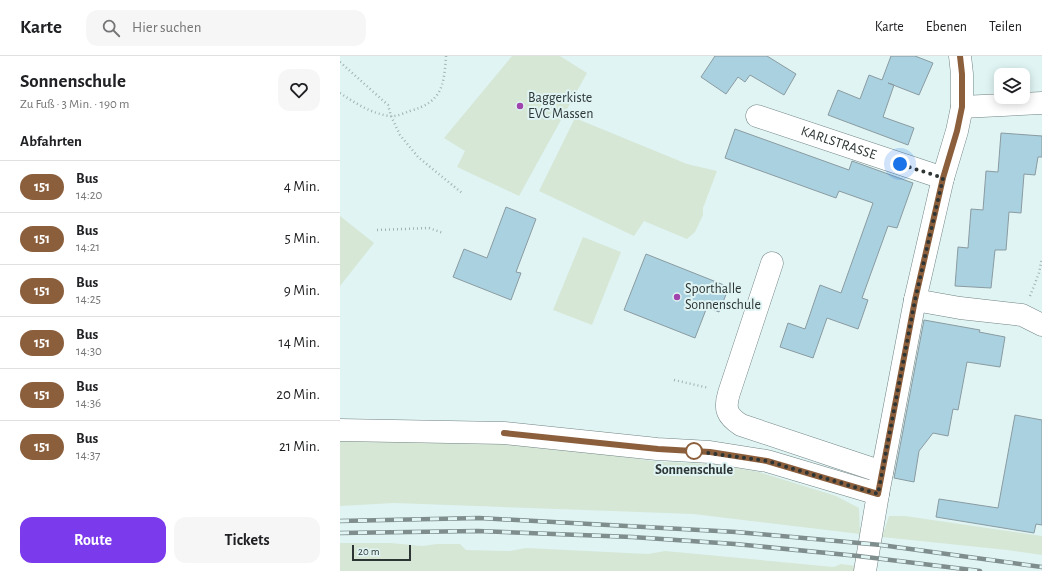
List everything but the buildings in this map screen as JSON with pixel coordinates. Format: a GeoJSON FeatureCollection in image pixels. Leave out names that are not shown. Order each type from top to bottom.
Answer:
{"type":"FeatureCollection","features":[{"type":"Feature","properties":{"kind":"street"},"geometry":{"type":"LineString","coordinates":[[865,571],[882,472],[915,300],[943,178],[957,131],[962,107],[962,74],[960,56]]}},
{"type":"Feature","properties":{"kind":"street"},"geometry":{"type":"LineString","coordinates":[[962,107],[1042,103]]}},
{"type":"Feature","properties":{"kind":"street","name":"KARLSTRASSE"},"geometry":{"type":"LineString","coordinates":[[757,116],[943,178]]}},
{"type":"Feature","properties":{"kind":"street"},"geometry":{"type":"LineString","coordinates":[[772,263],[729,393],[726,405],[727,412],[732,419],[741,424],[882,472]]}},
{"type":"Feature","properties":{"kind":"street"},"geometry":{"type":"LineString","coordinates":[[915,300],[960,308],[1022,315],[1042,325]]}},
{"type":"Feature","properties":{"kind":"street"},"geometry":{"type":"LineString","coordinates":[[340,430],[504,433],[658,449],[710,452],[767,461],[878,494]]}},
{"type":"Feature","properties":{"kind":"path"},"geometry":{"type":"LineString","coordinates":[[340,93],[364,108],[391,116],[421,108],[438,96],[445,81],[446,56]]}},
{"type":"Feature","properties":{"kind":"path"},"geometry":{"type":"LineString","coordinates":[[340,62],[388,105],[391,116],[400,135],[418,157],[462,193]]}},
{"type":"Feature","properties":{"kind":"path"},"geometry":{"type":"LineString","coordinates":[[377,230],[429,228],[443,233]]}},
{"type":"Feature","properties":{"kind":"path"},"geometry":{"type":"LineString","coordinates":[[1022,315],[1039,273],[1042,258]]}},
{"type":"Feature","properties":{"kind":"path"},"geometry":{"type":"LineString","coordinates":[[674,380],[729,393]]}},
{"type":"Feature","properties":{"kind":"green space","name":"Baggerkiste EVC Massen"},"geometry":{"type":"Polygon","coordinates":[[[512,56],[560,56],[587,73],[519,196],[457,167],[465,151],[444,138],[512,56]]]}},
{"type":"Feature","properties":{"kind":"green space"},"geometry":{"type":"Polygon","coordinates":[[[575,118],[687,164],[717,171],[703,208],[703,215],[695,232],[687,239],[644,221],[634,236],[539,191],[575,118]]]}},
{"type":"Feature","properties":{"kind":"green space"},"geometry":{"type":"Polygon","coordinates":[[[340,216],[374,243],[340,286],[340,216]]]}},
{"type":"Feature","properties":{"kind":"green space"},"geometry":{"type":"Polygon","coordinates":[[[583,237],[621,252],[592,325],[553,310],[583,237]]]}},
{"type":"Feature","properties":{"kind":"green space"},"geometry":{"type":"Polygon","coordinates":[[[340,437],[505,441],[661,462],[714,464],[759,472],[836,496],[859,508],[860,534],[693,514],[394,503],[340,506],[340,437]]]}},
{"type":"Feature","properties":{"kind":"green space"},"geometry":{"type":"Polygon","coordinates":[[[889,516],[905,516],[1042,536],[1042,555],[882,537],[889,516]]]}},
{"type":"Feature","properties":{"kind":"green space"},"geometry":{"type":"Polygon","coordinates":[[[340,543],[391,543],[422,546],[437,544],[460,544],[466,550],[510,551],[526,548],[648,554],[665,551],[834,567],[841,564],[856,566],[854,571],[340,571],[340,543]]]}},
{"type":"Feature","properties":{"kind":"railway"},"geometry":{"type":"LineString","coordinates":[[340,521],[479,518],[736,532],[881,545],[1042,567]]}},
{"type":"Feature","properties":{"kind":"railway"},"geometry":{"type":"LineString","coordinates":[[340,533],[478,531],[632,537],[735,544],[858,556],[980,571]]}},
{"type":"Feature","properties":{"kind":"bus line","name":"151"},"geometry":{"type":"LineString","coordinates":[[504,433],[658,449],[710,452],[767,461],[878,494],[915,300],[943,178],[957,131],[962,107],[962,74],[960,56]]}},
{"type":"Feature","properties":{"kind":"place","name":"Baggerkiste EVC Massen"},"geometry":{"type":"Point","coordinates":[520,106]}},
{"type":"Feature","properties":{"kind":"place","name":"Sporthalle Sonnenschule"},"geometry":{"type":"Point","coordinates":[677,297]}},
{"type":"Feature","properties":{"kind":"place","name":"Sonnenschule"},"geometry":{"type":"Point","coordinates":[694,451]}},
{"type":"Feature","properties":{"kind":"route"},"geometry":{"type":"LineString","coordinates":[[694,451],[767,461],[878,494],[915,300],[943,178],[900,164]]}}]}
